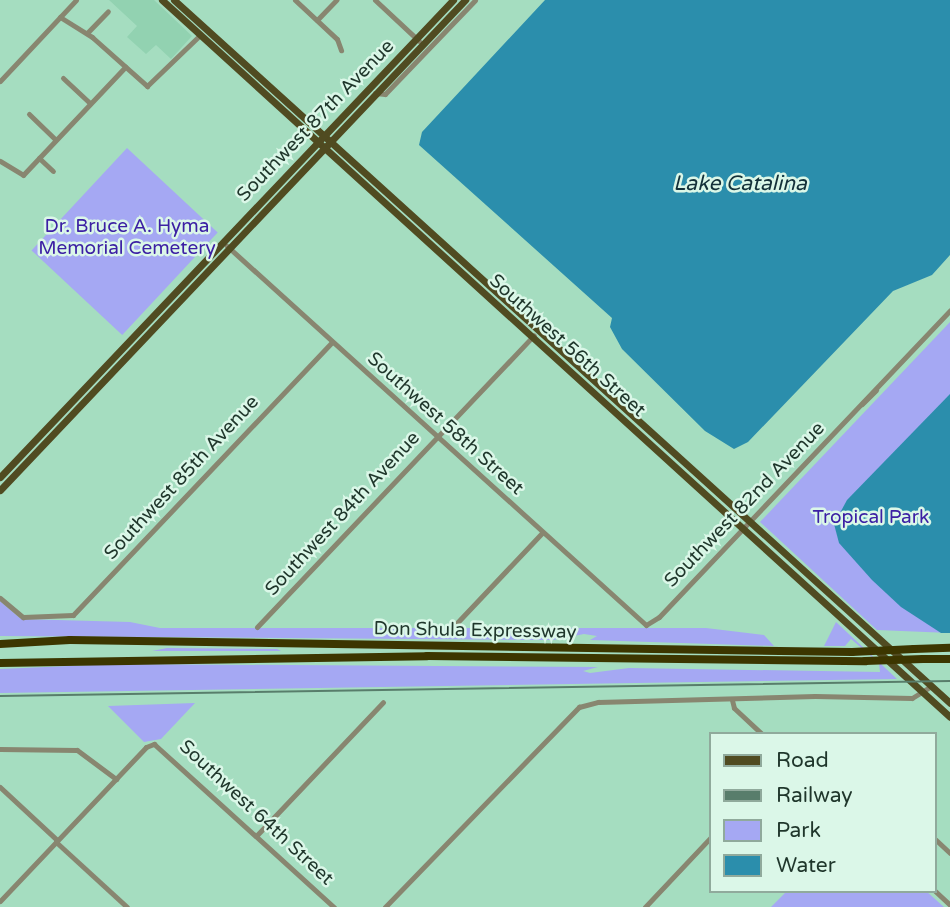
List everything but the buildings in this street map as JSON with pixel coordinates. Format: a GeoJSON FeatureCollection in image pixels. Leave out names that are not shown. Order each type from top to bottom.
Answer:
{"type":"FeatureCollection","features":[{"type":"Feature","properties":{"kind":"highway","name":"Don Shula Expressway"},"geometry":{"type":"LineString","coordinates":[[0,644],[70,640],[852,652],[950,648]]}},
{"type":"Feature","properties":{"kind":"highway","name":"Don Shula Expressway"},"geometry":{"type":"LineString","coordinates":[[0,663],[427,656],[865,661],[950,659]]}},
{"type":"Feature","properties":{"kind":"main road","name":"Southwest 87th Avenue"},"geometry":{"type":"LineString","coordinates":[[2,482],[318,146],[375,93],[453,0]]}},
{"type":"Feature","properties":{"kind":"main road","name":"Southwest 87th Avenue"},"geometry":{"type":"LineString","coordinates":[[325,139],[376,80],[465,0]]}},
{"type":"Feature","properties":{"kind":"main road","name":"Southwest 56th Street"},"geometry":{"type":"LineString","coordinates":[[169,1],[200,35],[318,146],[448,255]]}},
{"type":"Feature","properties":{"kind":"main road","name":"Southwest 56th Street"},"geometry":{"type":"LineString","coordinates":[[169,1],[325,139],[448,255],[950,704]]}},
{"type":"Feature","properties":{"kind":"main road"},"geometry":{"type":"LineString","coordinates":[[375,93],[376,80]]}},
{"type":"Feature","properties":{"kind":"main road","name":"Southwest 56th Street"},"geometry":{"type":"LineString","coordinates":[[747,524],[950,717]]}},
{"type":"Feature","properties":{"kind":"street"},"geometry":{"type":"LineString","coordinates":[[0,81],[76,0]]}},
{"type":"Feature","properties":{"kind":"street"},"geometry":{"type":"LineString","coordinates":[[295,0],[337,39],[341,50]]}},
{"type":"Feature","properties":{"kind":"street"},"geometry":{"type":"LineString","coordinates":[[317,20],[336,0]]}},
{"type":"Feature","properties":{"kind":"street"},"geometry":{"type":"LineString","coordinates":[[375,0],[420,42]]}},
{"type":"Feature","properties":{"kind":"street","name":"Southwest 87th Avenue"},"geometry":{"type":"LineString","coordinates":[[375,93],[386,94],[475,0]]}},
{"type":"Feature","properties":{"kind":"street"},"geometry":{"type":"LineString","coordinates":[[87,33],[108,11]]}},
{"type":"Feature","properties":{"kind":"street"},"geometry":{"type":"LineString","coordinates":[[60,17],[87,33],[147,86],[200,35]]}},
{"type":"Feature","properties":{"kind":"street"},"geometry":{"type":"LineString","coordinates":[[0,161],[20,175],[125,67]]}},
{"type":"Feature","properties":{"kind":"street"},"geometry":{"type":"LineString","coordinates":[[63,78],[90,103]]}},
{"type":"Feature","properties":{"kind":"street"},"geometry":{"type":"LineString","coordinates":[[29,114],[56,140]]}},
{"type":"Feature","properties":{"kind":"street"},"geometry":{"type":"LineString","coordinates":[[39,158],[53,171]]}},
{"type":"Feature","properties":{"kind":"street","name":"Southwest 58th Street"},"geometry":{"type":"LineString","coordinates":[[225,245],[542,533],[649,625]]}},
{"type":"Feature","properties":{"kind":"street","name":"Southwest 82nd Avenue"},"geometry":{"type":"LineString","coordinates":[[649,625],[950,310]]}},
{"type":"Feature","properties":{"kind":"street","name":"Southwest 84th Avenue"},"geometry":{"type":"LineString","coordinates":[[257,627],[535,333]]}},
{"type":"Feature","properties":{"kind":"street","name":"Southwest 85th Avenue"},"geometry":{"type":"LineString","coordinates":[[0,598],[20,615],[66,618],[77,612],[332,342]]}},
{"type":"Feature","properties":{"kind":"street"},"geometry":{"type":"LineString","coordinates":[[453,627],[542,533]]}},
{"type":"Feature","properties":{"kind":"street"},"geometry":{"type":"LineString","coordinates":[[385,907],[579,707],[598,702],[822,699],[923,694],[931,686]]}},
{"type":"Feature","properties":{"kind":"street"},"geometry":{"type":"LineString","coordinates":[[732,700],[734,708],[760,732]]}},
{"type":"Feature","properties":{"kind":"street"},"geometry":{"type":"LineString","coordinates":[[257,835],[383,702]]}},
{"type":"Feature","properties":{"kind":"street","name":"Southwest 64th Street"},"geometry":{"type":"LineString","coordinates":[[116,779],[154,744],[334,907]]}},
{"type":"Feature","properties":{"kind":"street"},"geometry":{"type":"LineString","coordinates":[[0,749],[78,750],[116,779],[0,901]]}},
{"type":"Feature","properties":{"kind":"street"},"geometry":{"type":"LineString","coordinates":[[0,787],[127,907]]}},
{"type":"Feature","properties":{"kind":"street"},"geometry":{"type":"LineString","coordinates":[[936,839],[950,853]]}},
{"type":"Feature","properties":{"kind":"street"},"geometry":{"type":"LineString","coordinates":[[645,907],[708,840]]}},
{"type":"Feature","properties":{"kind":"street"},"geometry":{"type":"LineString","coordinates":[[936,892],[950,905]]}},
{"type":"Feature","properties":{"kind":"shaded area"},"geometry":{"type":"Polygon","coordinates":[[[109,0],[154,0],[192,36],[171,59],[156,45],[146,54],[127,37],[137,26],[109,0]]]}},
{"type":"Feature","properties":{"kind":"green space","name":"Dr. Bruce A. Hyma Memorial Cemetery"},"geometry":{"type":"Polygon","coordinates":[[[127,148],[218,233],[122,335],[32,250],[127,148]]]}},
{"type":"Feature","properties":{"kind":"green space","name":"Tropical Park"},"geometry":{"type":"Polygon","coordinates":[[[950,322],[950,633],[877,630],[760,522],[950,322]]]}},
{"type":"Feature","properties":{"kind":"green space"},"geometry":{"type":"Polygon","coordinates":[[[0,601],[21,619],[130,622],[160,628],[706,628],[764,635],[774,646],[590,640],[597,636],[584,634],[553,640],[0,636],[0,601]]]}},
{"type":"Feature","properties":{"kind":"green space"},"geometry":{"type":"Polygon","coordinates":[[[836,622],[897,679],[0,693],[0,669],[115,664],[598,667],[583,671],[590,673],[629,668],[880,672],[879,663],[851,639],[845,646],[824,646],[836,622]]]}},
{"type":"Feature","properties":{"kind":"green space"},"geometry":{"type":"Polygon","coordinates":[[[167,648],[277,649],[281,651],[152,651],[167,648]]]}},
{"type":"Feature","properties":{"kind":"green space"},"geometry":{"type":"Polygon","coordinates":[[[195,703],[161,739],[144,742],[108,706],[195,703]]]}},
{"type":"Feature","properties":{"kind":"green space"},"geometry":{"type":"Polygon","coordinates":[[[785,893],[928,893],[944,907],[771,907],[785,893]]]}},
{"type":"Feature","properties":{"kind":"water","name":"Lake Catalina"},"geometry":{"type":"Polygon","coordinates":[[[545,0],[950,0],[950,255],[932,275],[893,291],[748,442],[734,449],[705,431],[622,349],[610,327],[612,318],[419,145],[422,132],[545,0]]]}},
{"type":"Feature","properties":{"kind":"water"},"geometry":{"type":"Polygon","coordinates":[[[950,394],[950,633],[941,633],[901,607],[872,580],[839,543],[834,524],[847,500],[950,394]]]}},
{"type":"Feature","properties":{"kind":"railway"},"geometry":{"type":"LineString","coordinates":[[0,696],[950,681]]}}]}
